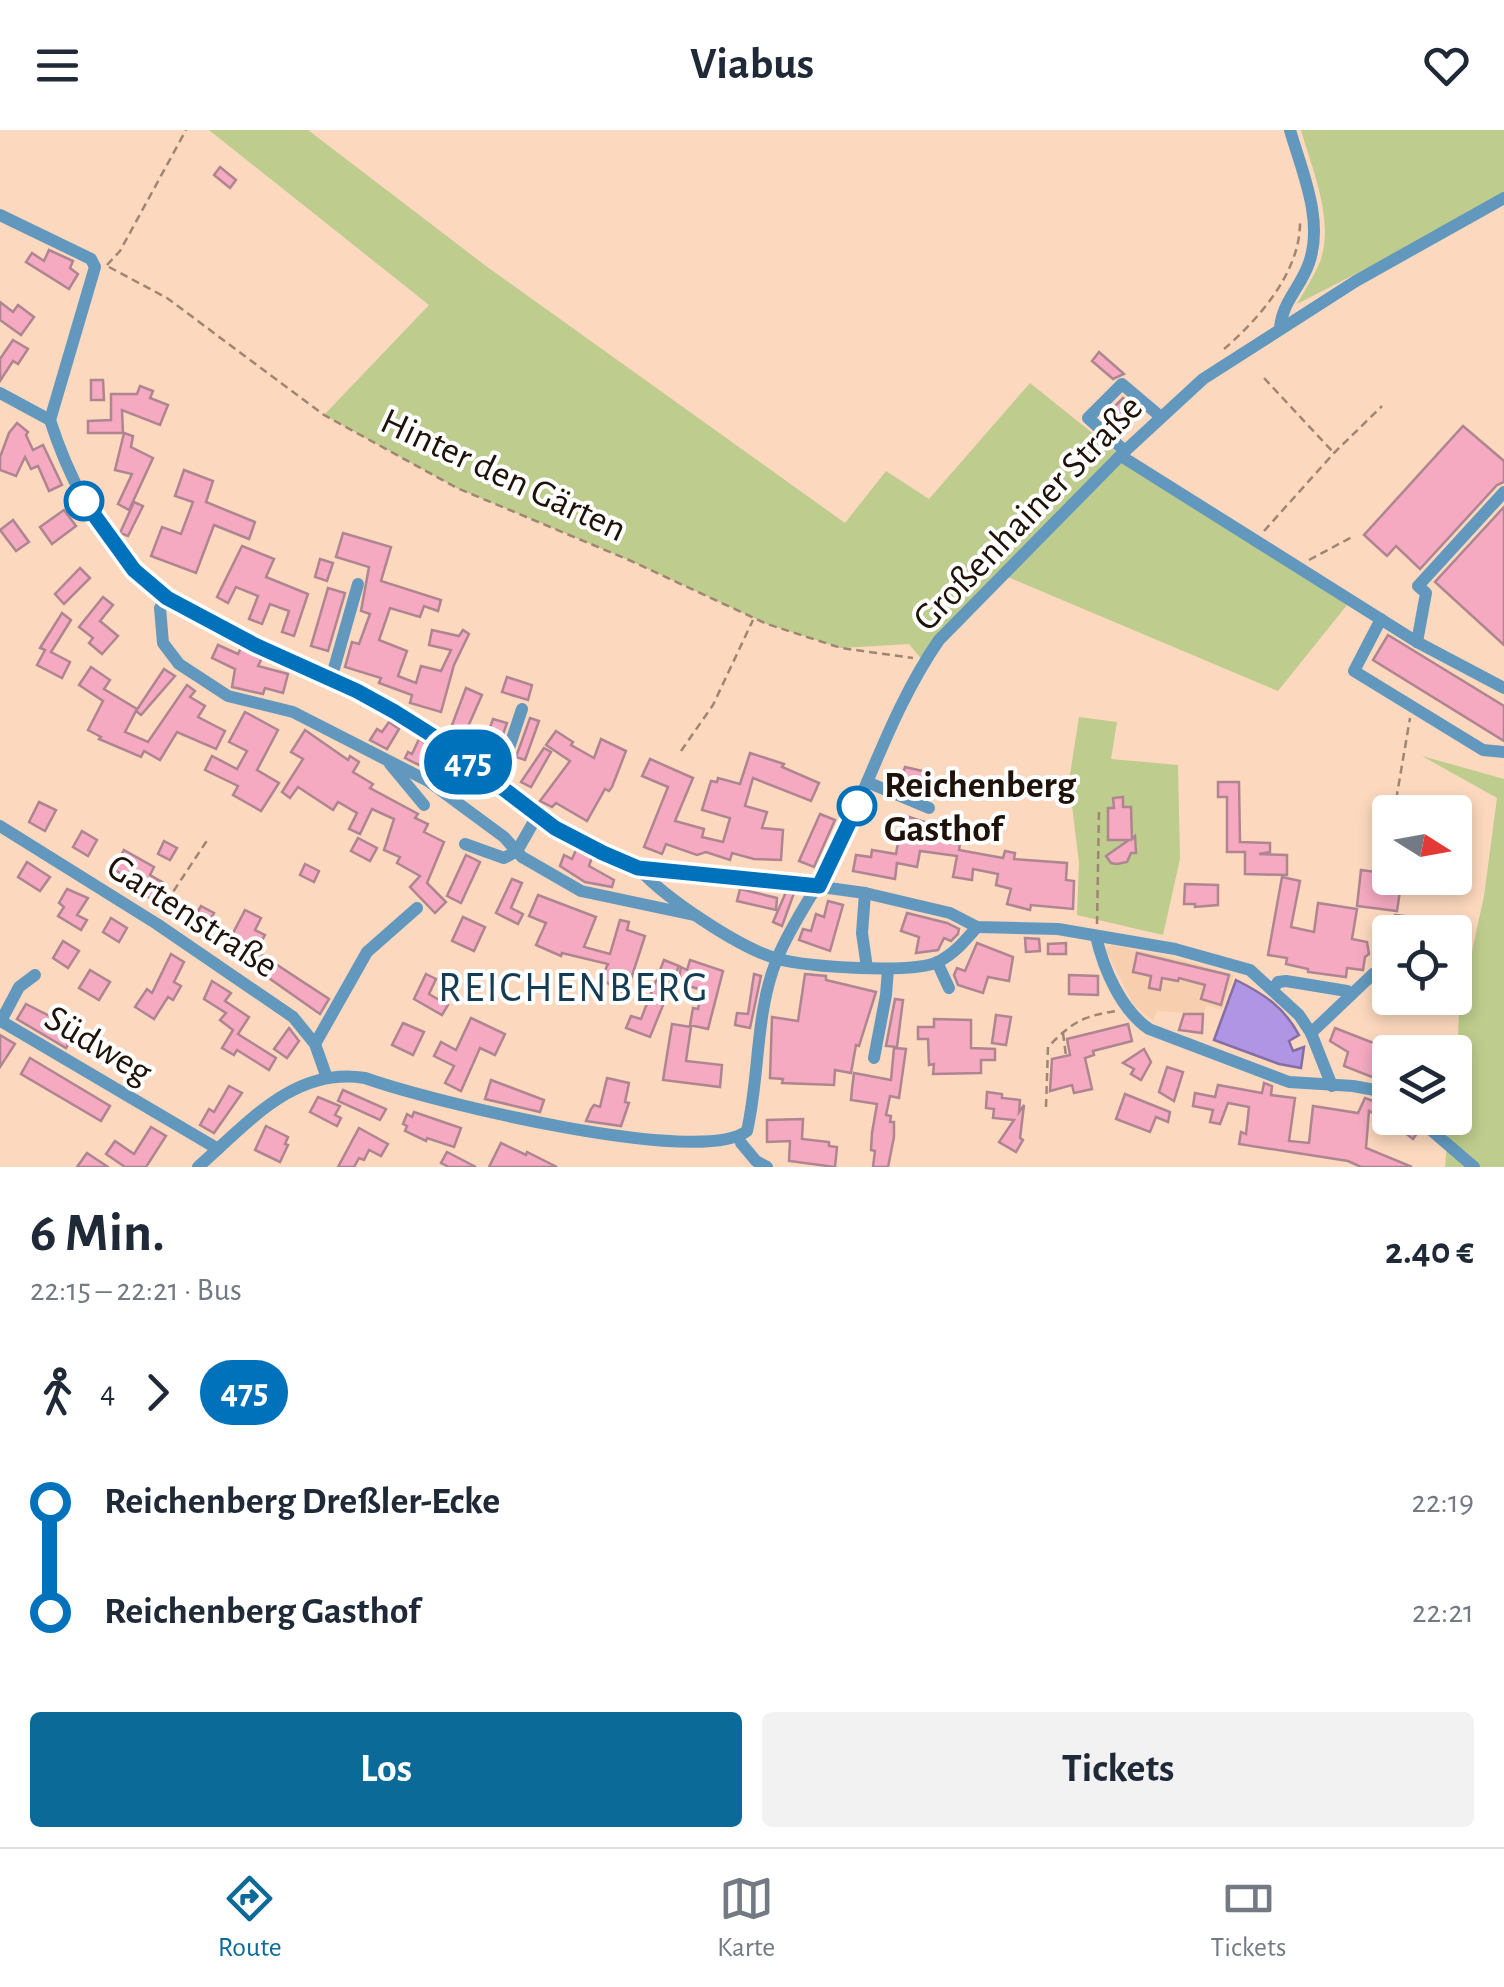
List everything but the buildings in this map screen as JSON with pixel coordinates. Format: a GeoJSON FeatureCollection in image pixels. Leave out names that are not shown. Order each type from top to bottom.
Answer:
{"type":"FeatureCollection","features":[{"type":"Feature","properties":{"kind":"street"},"geometry":{"type":"LineString","coordinates":[[1280,328],[1282,311],[1307,268],[1314,247],[1308,191],[1290,130]]}},
{"type":"Feature","properties":{"kind":"street","name":"Großenhainer Straße"},"geometry":{"type":"LineString","coordinates":[[741,1142],[754,1103],[760,1040],[777,959],[819,886],[924,662],[938,640],[1203,379],[1400,255],[1504,198]]}},
{"type":"Feature","properties":{"kind":"street"},"geometry":{"type":"LineString","coordinates":[[0,215],[101,266],[50,420],[63,461],[84,501],[134,570],[167,598],[255,645],[331,679],[438,739],[537,816],[638,868],[819,886],[950,913],[977,927],[1037,926],[1175,949],[1250,970],[1286,1001],[1311,1033],[1332,1086]]}},
{"type":"Feature","properties":{"kind":"street"},"geometry":{"type":"LineString","coordinates":[[1161,417],[1122,384],[1088,418],[1123,454],[1380,620],[1504,688]]}},
{"type":"Feature","properties":{"kind":"street"},"geometry":{"type":"LineString","coordinates":[[0,394],[50,420]]}},
{"type":"Feature","properties":{"kind":"street"},"geometry":{"type":"LineString","coordinates":[[1416,642],[1426,593],[1418,586],[1504,492]]}},
{"type":"Feature","properties":{"kind":"street"},"geometry":{"type":"LineString","coordinates":[[331,679],[358,584]]}},
{"type":"Feature","properties":{"kind":"street"},"geometry":{"type":"LineString","coordinates":[[167,598],[160,608],[163,643],[179,664],[228,696],[293,712],[428,781],[461,802],[517,851],[581,890],[694,914]]}},
{"type":"Feature","properties":{"kind":"street"},"geometry":{"type":"LineString","coordinates":[[1380,620],[1354,671],[1483,750],[1504,752]]}},
{"type":"Feature","properties":{"kind":"street"},"geometry":{"type":"LineString","coordinates":[[497,784],[522,708]]}},
{"type":"Feature","properties":{"kind":"street"},"geometry":{"type":"LineString","coordinates":[[388,762],[424,805]]}},
{"type":"Feature","properties":{"kind":"street"},"geometry":{"type":"LineString","coordinates":[[867,782],[929,808]]}},
{"type":"Feature","properties":{"kind":"street"},"geometry":{"type":"LineString","coordinates":[[465,844],[504,858],[517,851],[537,816]]}},
{"type":"Feature","properties":{"kind":"street","name":"Gartenstraße"},"geometry":{"type":"LineString","coordinates":[[0,826],[156,924],[293,1017],[315,1044],[327,1078]]}},
{"type":"Feature","properties":{"kind":"street"},"geometry":{"type":"LineString","coordinates":[[638,868],[657,890],[777,959],[888,969],[937,962],[958,950],[977,927]]}},
{"type":"Feature","properties":{"kind":"street"},"geometry":{"type":"LineString","coordinates":[[865,894],[862,933],[867,968]]}},
{"type":"Feature","properties":{"kind":"street"},"geometry":{"type":"LineString","coordinates":[[315,1044],[367,952],[416,908]]}},
{"type":"Feature","properties":{"kind":"street"},"geometry":{"type":"LineString","coordinates":[[1096,936],[1101,957],[1134,1018],[1170,1040],[1289,1082],[1372,1090]]}},
{"type":"Feature","properties":{"kind":"street"},"geometry":{"type":"LineString","coordinates":[[937,962],[949,988]]}},
{"type":"Feature","properties":{"kind":"street"},"geometry":{"type":"LineString","coordinates":[[874,1058],[888,969]]}},
{"type":"Feature","properties":{"kind":"street","name":"Südweg"},"geometry":{"type":"LineString","coordinates":[[36,974],[19,988],[1,1022],[218,1149]]}},
{"type":"Feature","properties":{"kind":"street"},"geometry":{"type":"LineString","coordinates":[[1311,1033],[1372,976]]}},
{"type":"Feature","properties":{"kind":"street"},"geometry":{"type":"LineString","coordinates":[[1273,989],[1278,982],[1286,981],[1348,991],[1351,995]]}},
{"type":"Feature","properties":{"kind":"street"},"geometry":{"type":"LineString","coordinates":[[198,1167],[273,1101],[302,1083],[348,1075],[534,1136]]}},
{"type":"Feature","properties":{"kind":"street"},"geometry":{"type":"LineString","coordinates":[[1437,1135],[1474,1167]]}},
{"type":"Feature","properties":{"kind":"street"},"geometry":{"type":"LineString","coordinates":[[728,1152],[741,1142],[756,1161],[767,1167]]}},
{"type":"Feature","properties":{"kind":"path"},"geometry":{"type":"LineString","coordinates":[[101,266],[120,250],[186,130]]}},
{"type":"Feature","properties":{"kind":"path"},"geometry":{"type":"LineString","coordinates":[[1222,351],[1248,328],[1287,272],[1296,256],[1300,221]]}},
{"type":"Feature","properties":{"kind":"path","name":"Hinter den Gärten"},"geometry":{"type":"LineString","coordinates":[[101,266],[167,298],[324,415],[440,478],[754,618],[840,648],[908,656],[924,662]]}},
{"type":"Feature","properties":{"kind":"path"},"geometry":{"type":"LineString","coordinates":[[1264,378],[1334,453]]}},
{"type":"Feature","properties":{"kind":"path"},"geometry":{"type":"LineString","coordinates":[[1256,540],[1382,406]]}},
{"type":"Feature","properties":{"kind":"path"},"geometry":{"type":"LineString","coordinates":[[1299,565],[1352,537]]}},
{"type":"Feature","properties":{"kind":"path"},"geometry":{"type":"LineString","coordinates":[[681,751],[714,705],[754,618]]}},
{"type":"Feature","properties":{"kind":"path"},"geometry":{"type":"LineString","coordinates":[[1397,795],[1411,706]]}},
{"type":"Feature","properties":{"kind":"path"},"geometry":{"type":"LineString","coordinates":[[1096,936],[1100,810]]}},
{"type":"Feature","properties":{"kind":"path"},"geometry":{"type":"LineString","coordinates":[[156,924],[208,838]]}},
{"type":"Feature","properties":{"kind":"path"},"geometry":{"type":"LineString","coordinates":[[1046,1107],[1048,1047],[1088,1015],[1127,1007]]}},
{"type":"Feature","properties":{"kind":"path"},"geometry":{"type":"LineString","coordinates":[[1062,1032],[1066,1056]]}},
{"type":"Feature","properties":{"kind":"shaded area"},"geometry":{"type":"Polygon","coordinates":[[[1112,945],[1234,975],[1222,1010],[1207,1005],[1203,1014],[1157,1011],[1153,1021],[1134,1005],[1105,949],[1112,945]]]}},
{"type":"Feature","properties":{"kind":"shaded area"},"geometry":{"type":"Polygon","coordinates":[[[1236,980],[1272,1002],[1293,1025],[1299,1035],[1289,1041],[1293,1051],[1304,1047],[1301,1068],[1214,1040],[1236,980]]]}},
{"type":"Feature","properties":{"kind":"green space"},"geometry":{"type":"Polygon","coordinates":[[[209,130],[308,130],[486,266],[845,523],[886,471],[929,499],[1030,383],[1121,456],[1347,605],[1278,691],[1003,575],[924,662],[909,644],[841,648],[767,624],[629,560],[457,488],[324,415],[429,305],[209,130]]]}},
{"type":"Feature","properties":{"kind":"green space"},"geometry":{"type":"Polygon","coordinates":[[[1301,130],[1504,130],[1504,198],[1297,304],[1320,262],[1325,230],[1320,195],[1301,130]]]}},
{"type":"Feature","properties":{"kind":"green space"},"geometry":{"type":"Polygon","coordinates":[[[1079,717],[1117,722],[1111,759],[1178,765],[1180,859],[1163,935],[1077,915],[1079,863],[1069,781],[1079,717]]]}},
{"type":"Feature","properties":{"kind":"green space"},"geometry":{"type":"Polygon","coordinates":[[[1422,756],[1504,779],[1504,1167],[1445,1167],[1448,1135],[1472,1135],[1472,1035],[1458,1035],[1459,1015],[1472,1015],[1472,951],[1497,798],[1422,756]]]}},
{"type":"Feature","properties":{"kind":"bus line","name":"475"},"geometry":{"type":"LineString","coordinates":[[84,501],[134,570],[167,598],[395,712],[438,739],[555,828],[638,868],[819,886],[857,806]]}},
{"type":"Feature","properties":{"kind":"place","name":"Reichenberg Gasthof"},"geometry":{"type":"Point","coordinates":[857,806]}},
{"type":"Feature","properties":{"kind":"district","name":"REICHENBERG"},"geometry":{"type":"Point","coordinates":[574,986]}}]}
